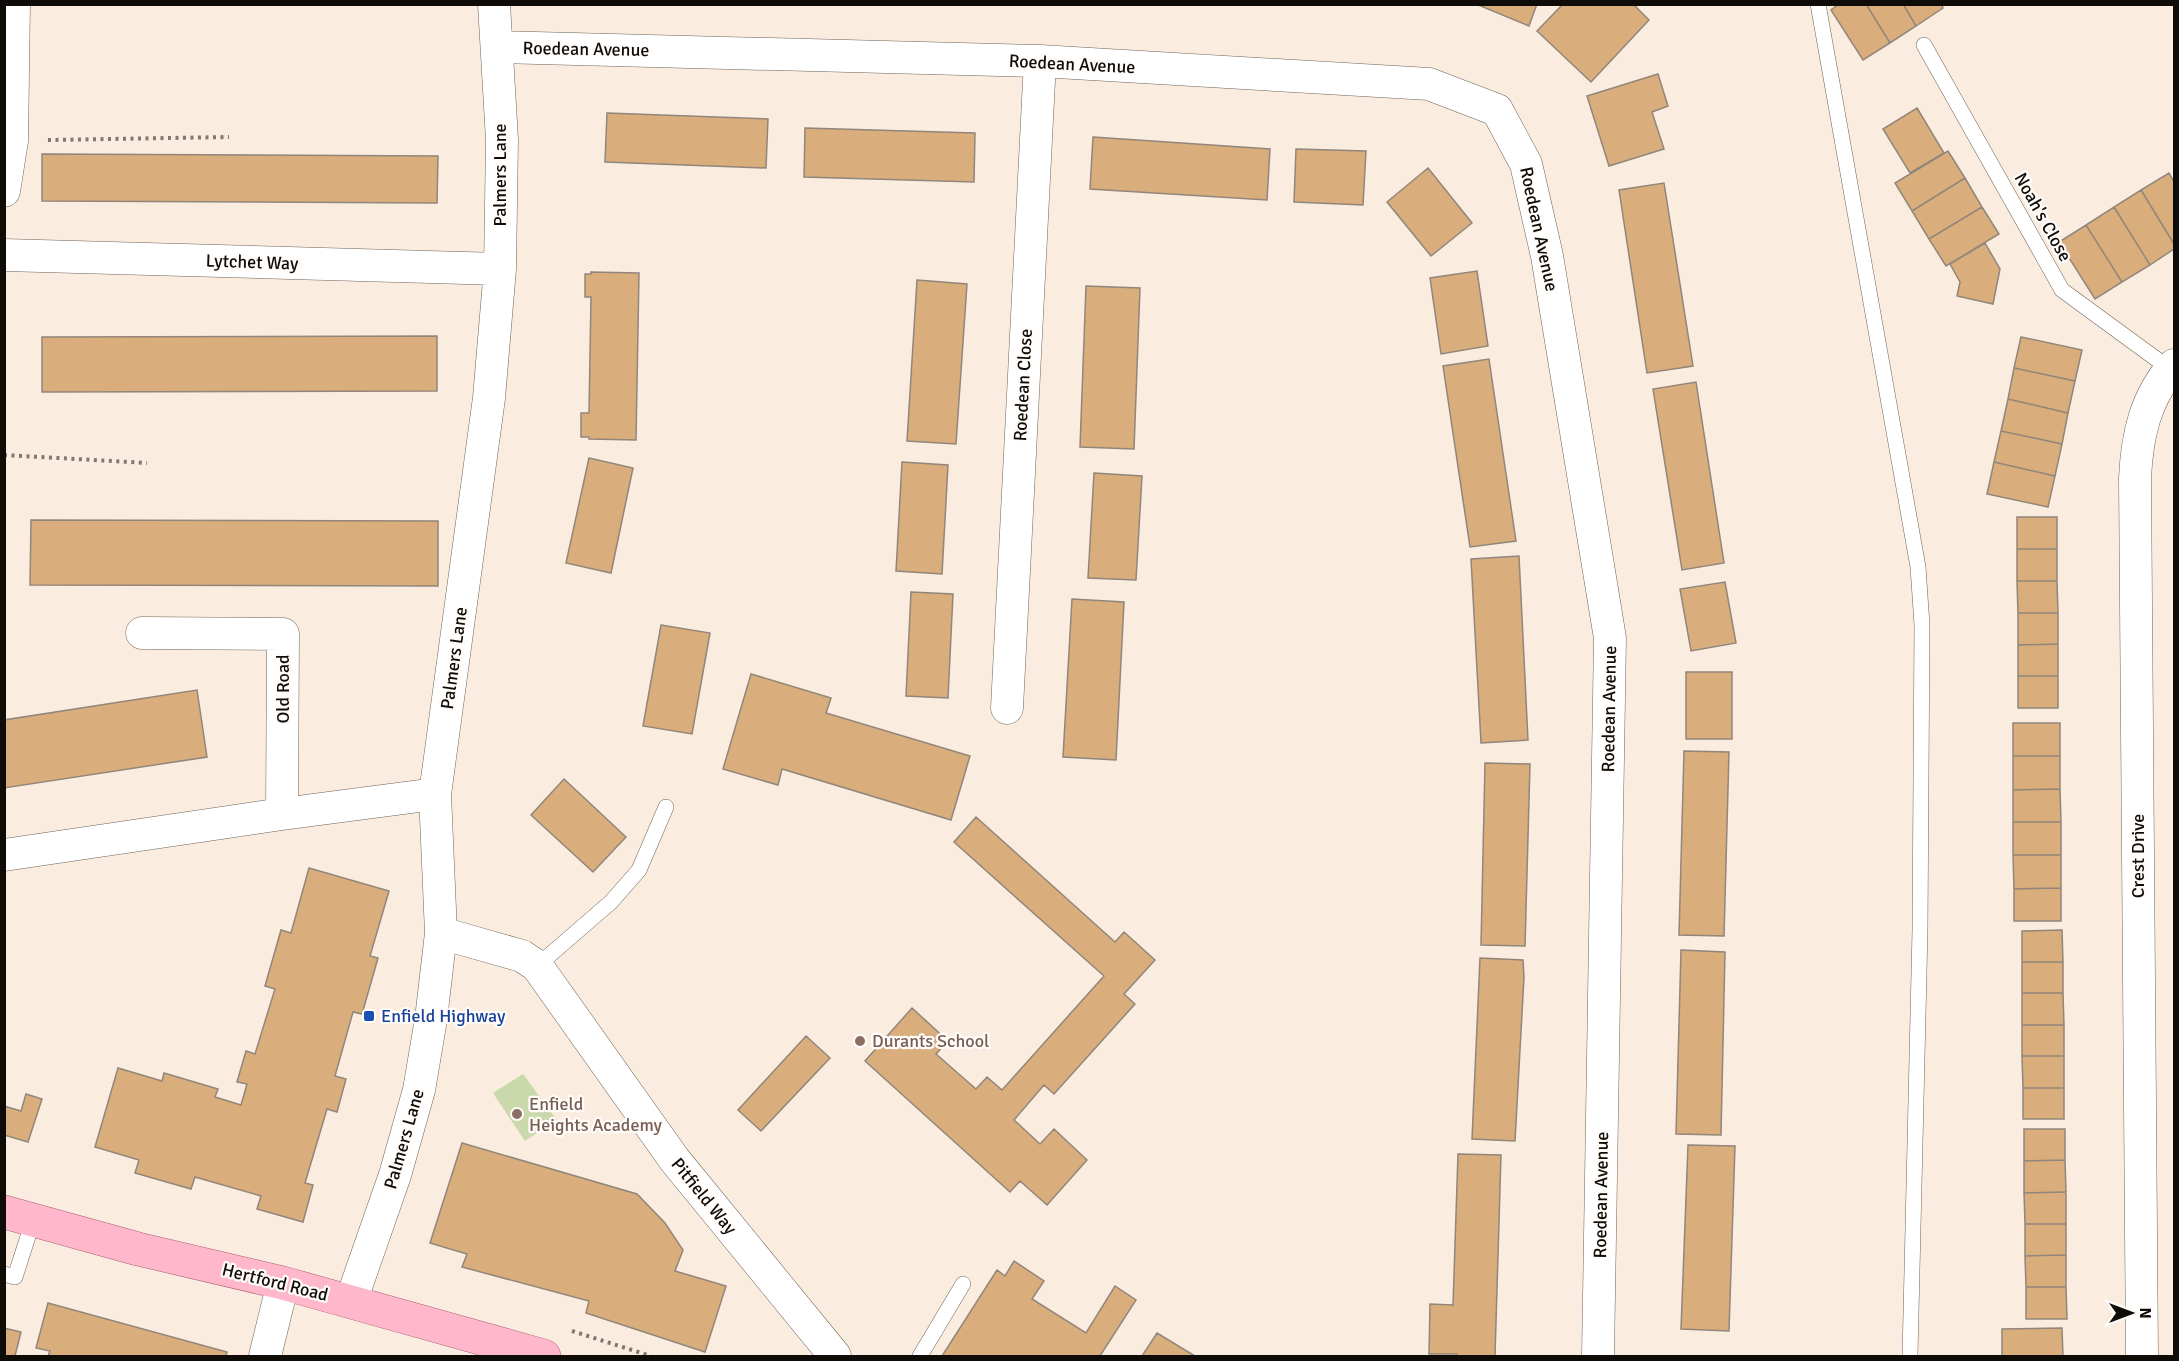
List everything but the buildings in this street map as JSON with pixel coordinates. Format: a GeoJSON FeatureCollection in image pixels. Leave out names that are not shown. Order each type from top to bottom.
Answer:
{"type":"FeatureCollection","features":[{"type":"Feature","properties":{"kind":"main road","name":"Hertford Road"},"geometry":{"type":"LineString","coordinates":[[19,1216],[138,1249],[284,1283],[544,1356]]}},
{"type":"Feature","properties":{"kind":"street"},"geometry":{"type":"LineString","coordinates":[[4,191],[12,141],[14,4]]}},
{"type":"Feature","properties":{"kind":"street","name":"Palmers Lane"},"geometry":{"type":"LineString","coordinates":[[351,1301],[395,1175],[419,1090],[431,1019],[441,933],[435,794],[489,398],[500,269],[502,140],[494,4]]}},
{"type":"Feature","properties":{"kind":"street","name":"Roedean Avenue"},"geometry":{"type":"LineString","coordinates":[[497,47],[1040,61],[1430,84],[1497,111],[1526,164],[1547,256],[1610,638],[1598,1356]]}},
{"type":"Feature","properties":{"kind":"street","name":"Roedean Close"},"geometry":{"type":"LineString","coordinates":[[1007,708],[1040,61]]}},
{"type":"Feature","properties":{"kind":"street","name":"Lytchet Way"},"geometry":{"type":"LineString","coordinates":[[4,255],[500,269]]}},
{"type":"Feature","properties":{"kind":"street","name":"Crest Drive"},"geometry":{"type":"LineString","coordinates":[[2142,1356],[2135,478],[2136,447],[2144,418],[2153,396],[2172,367]]}},
{"type":"Feature","properties":{"kind":"street","name":"Old Road"},"geometry":{"type":"LineString","coordinates":[[142,633],[283,634],[282,814]]}},
{"type":"Feature","properties":{"kind":"street"},"geometry":{"type":"LineString","coordinates":[[4,855],[435,794]]}},
{"type":"Feature","properties":{"kind":"street","name":"Pitfield Way"},"geometry":{"type":"LineString","coordinates":[[441,933],[522,956],[537,966],[674,1159],[835,1356]]}},
{"type":"Feature","properties":{"kind":"street"},"geometry":{"type":"LineString","coordinates":[[265,1356],[284,1283]]}},
{"type":"Feature","properties":{"kind":"lane"},"geometry":{"type":"LineString","coordinates":[[1818,4],[1913,533],[1923,625],[1920,930],[1910,1356]]}},
{"type":"Feature","properties":{"kind":"lane","name":"Noah's Close"},"geometry":{"type":"LineString","coordinates":[[1924,45],[2062,290],[2172,367]]}},
{"type":"Feature","properties":{"kind":"lane"},"geometry":{"type":"LineString","coordinates":[[537,966],[611,902],[639,870],[666,807]]}},
{"type":"Feature","properties":{"kind":"lane"},"geometry":{"type":"LineString","coordinates":[[4,1274],[15,1277],[19,1216]]}},
{"type":"Feature","properties":{"kind":"lane"},"geometry":{"type":"LineString","coordinates":[[920,1356],[963,1284]]}},
{"type":"Feature","properties":{"kind":"path"},"geometry":{"type":"LineString","coordinates":[[12,141],[230,137]]}},
{"type":"Feature","properties":{"kind":"path"},"geometry":{"type":"LineString","coordinates":[[4,455],[147,463]]}},
{"type":"Feature","properties":{"kind":"path"},"geometry":{"type":"LineString","coordinates":[[577,1333],[651,1356]]}},
{"type":"Feature","properties":{"kind":"green space"},"geometry":{"type":"Polygon","coordinates":[[[523,1074],[557,1120],[525,1141],[493,1093],[523,1074]]]}},
{"type":"Feature","properties":{"kind":"place","name":"Enfield Highway"},"geometry":{"type":"Point","coordinates":[369,1016]}},
{"type":"Feature","properties":{"kind":"place","name":"Durants School"},"geometry":{"type":"Point","coordinates":[860,1041]}},
{"type":"Feature","properties":{"kind":"place","name":"Enfield Heights Academy"},"geometry":{"type":"Point","coordinates":[517,1114]}}]}
